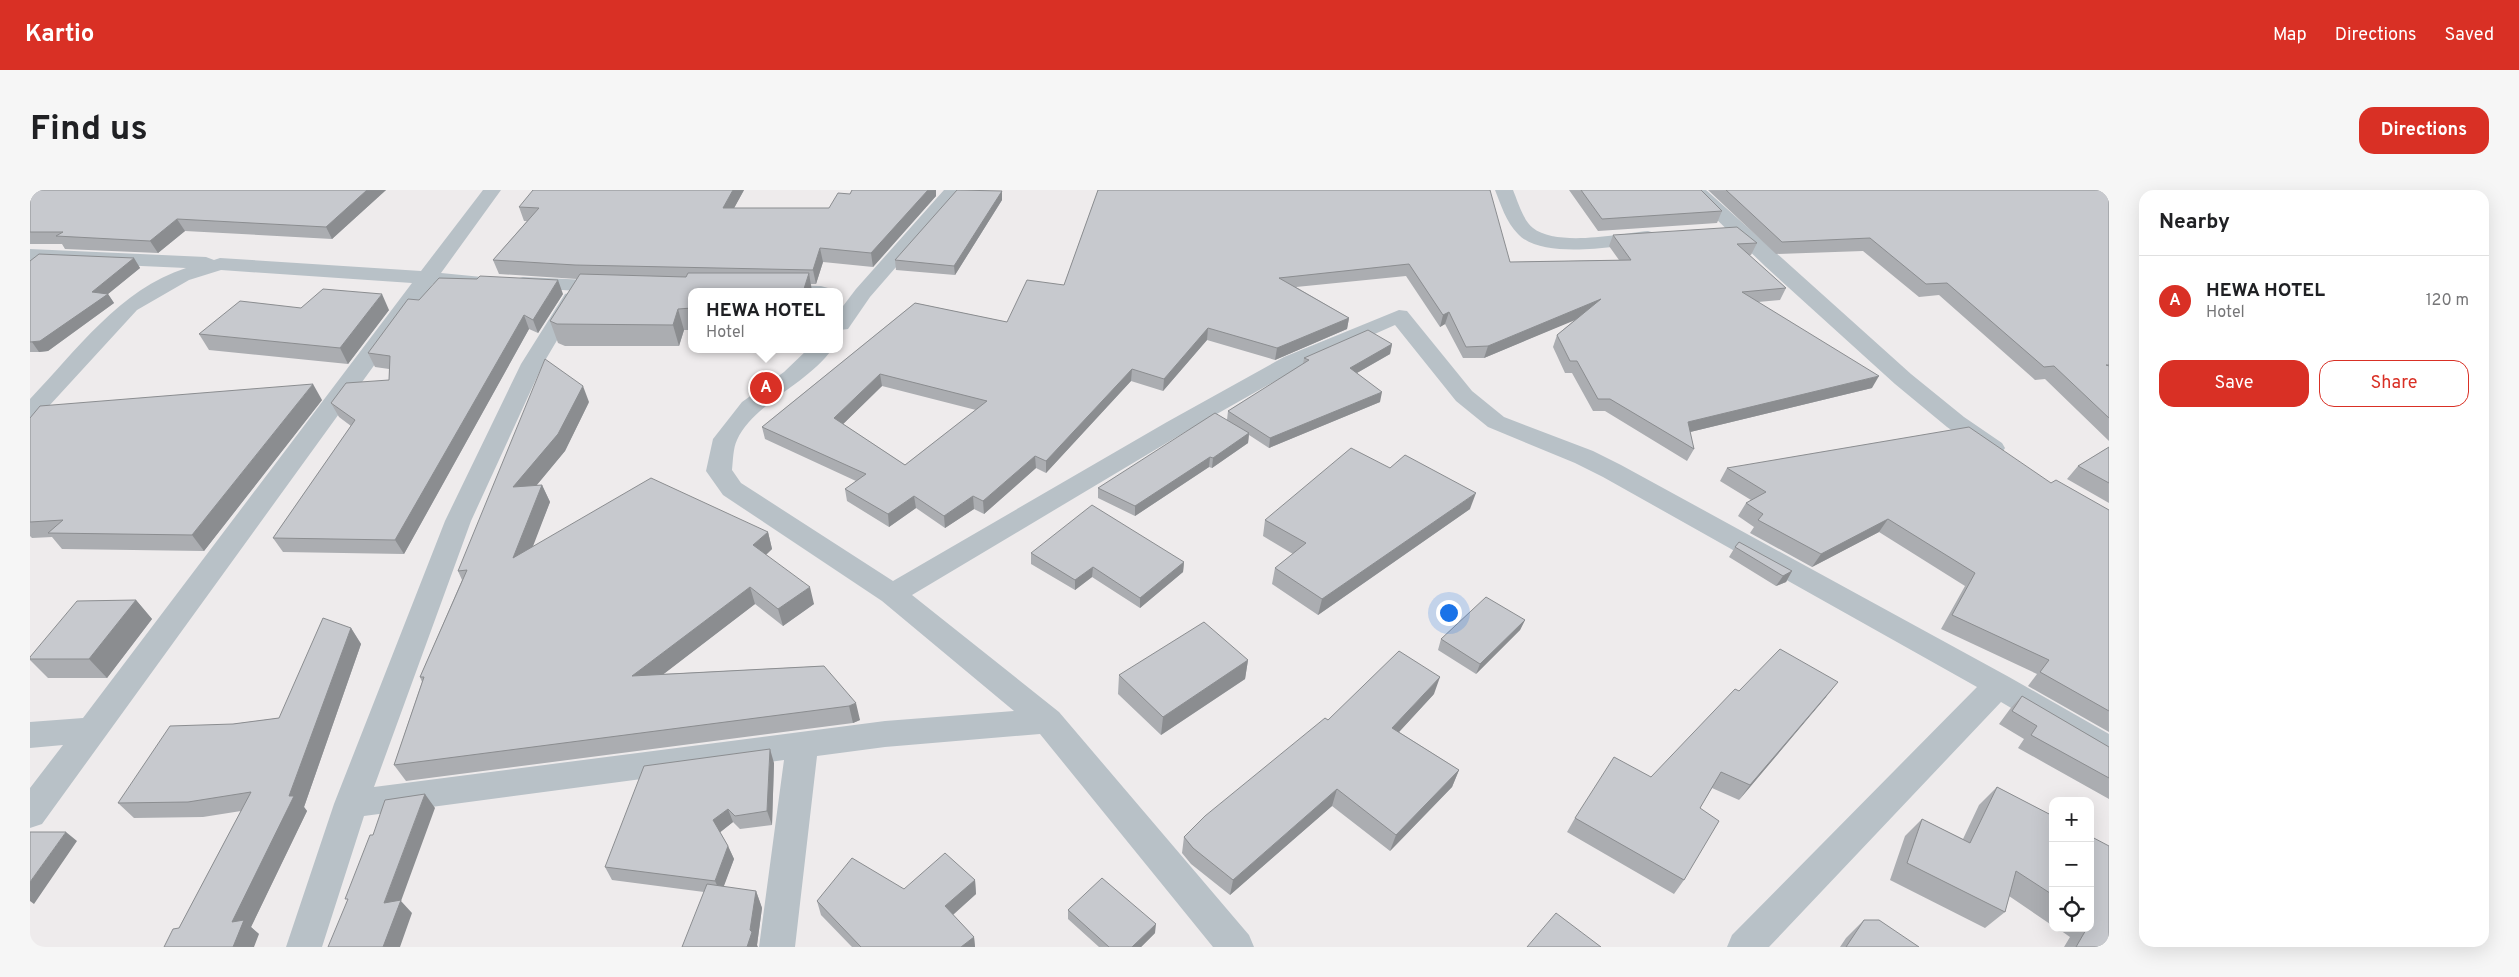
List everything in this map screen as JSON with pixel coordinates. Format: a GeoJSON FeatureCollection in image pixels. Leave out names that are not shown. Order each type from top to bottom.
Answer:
{"type":"FeatureCollection","features":[{"type":"Feature","properties":{"kind":"street"},"geometry":{"type":"LineString","coordinates":[[30,814],[90,730],[492,190]]}},
{"type":"Feature","properties":{"kind":"street"},"geometry":{"type":"LineString","coordinates":[[843,320],[864,293],[954,190]]}},
{"type":"Feature","properties":{"kind":"street"},"geometry":{"type":"LineString","coordinates":[[1504,190],[1524,230],[1534,238],[1566,243],[1670,235]]}},
{"type":"Feature","properties":{"kind":"street"},"geometry":{"type":"LineString","coordinates":[[1695,190],[1737,230],[1914,388],[1962,428],[2012,460]]}},
{"type":"Feature","properties":{"kind":"street"},"geometry":{"type":"LineString","coordinates":[[1709,232],[1737,230]]}},
{"type":"Feature","properties":{"kind":"street"},"geometry":{"type":"LineString","coordinates":[[30,255],[628,288]]}},
{"type":"Feature","properties":{"kind":"street"},"geometry":{"type":"LineString","coordinates":[[30,414],[130,306],[182,276],[220,264]]}},
{"type":"Feature","properties":{"kind":"street"},"geometry":{"type":"LineString","coordinates":[[304,947],[351,804],[458,521],[532,364],[580,286]]}},
{"type":"Feature","properties":{"kind":"street"},"geometry":{"type":"LineString","coordinates":[[843,292],[864,293]]}},
{"type":"Feature","properties":{"kind":"street"},"geometry":{"type":"LineString","coordinates":[[892,594],[1176,427],[1292,362],[1399,316],[1464,396],[1496,422],[1584,457],[1612,471],[1998,685],[2109,750]]}},
{"type":"Feature","properties":{"kind":"street"},"geometry":{"type":"LineString","coordinates":[[817,353],[792,376],[750,407],[725,439],[719,471],[732,490],[892,594],[1048,721],[1236,947]]}},
{"type":"Feature","properties":{"kind":"street"},"geometry":{"type":"LineString","coordinates":[[1745,947],[1998,685]]}},
{"type":"Feature","properties":{"kind":"street"},"geometry":{"type":"LineString","coordinates":[[351,804],[885,734],[1048,721]]}},
{"type":"Feature","properties":{"kind":"street"},"geometry":{"type":"LineString","coordinates":[[30,735],[90,730]]}},
{"type":"Feature","properties":{"kind":"street"},"geometry":{"type":"LineString","coordinates":[[777,947],[802,745]]}},
{"type":"Feature","properties":{"kind":"building"},"geometry":{"type":"Polygon","coordinates":[[[30,190],[367,190],[326,227],[177,219],[150,241],[56,236],[63,232],[30,232],[30,190]]]}},
{"type":"Feature","properties":{"kind":"building"},"geometry":{"type":"Polygon","coordinates":[[[533,190],[733,190],[723,208],[829,208],[838,193],[850,194],[852,190],[928,190],[871,253],[820,248],[813,270],[575,265],[493,260],[539,208],[519,207],[533,190]]]}},
{"type":"Feature","properties":{"kind":"building"},"geometry":{"type":"Polygon","coordinates":[[[957,190],[1002,191],[954,266],[895,260],[957,190]]]}},
{"type":"Feature","properties":{"kind":"building"},"geometry":{"type":"Polygon","coordinates":[[[1098,190],[1490,190],[1510,262],[1631,260],[1613,235],[1737,227],[1757,243],[1737,244],[1786,288],[1742,292],[1879,376],[1688,422],[1694,449],[1610,399],[1598,399],[1577,361],[1570,361],[1557,335],[1601,299],[1488,346],[1466,347],[1449,312],[1443,315],[1409,264],[1279,278],[1349,318],[1277,348],[1208,328],[1164,379],[1132,369],[1046,461],[1035,456],[983,501],[973,496],[944,516],[914,496],[888,514],[845,489],[866,474],[762,427],[915,303],[1007,322],[1027,280],[1064,285],[1098,190]],[[880,374],[834,418],[905,465],[987,401],[880,374]]]}},
{"type":"Feature","properties":{"kind":"building"},"geometry":{"type":"Polygon","coordinates":[[[1581,190],[1701,190],[1722,211],[1602,219],[1581,190]]]}},
{"type":"Feature","properties":{"kind":"building"},"geometry":{"type":"Polygon","coordinates":[[[1726,190],[2109,190],[2109,365],[2106,365],[2109,366],[2109,418],[2054,366],[2044,367],[1947,283],[1926,284],[1870,238],[1782,242],[1726,190]]]}},
{"type":"Feature","properties":{"kind":"building"},"geometry":{"type":"Polygon","coordinates":[[[39,254],[134,258],[92,292],[108,294],[40,341],[30,342],[30,261],[39,254]]]}},
{"type":"Feature","properties":{"kind":"building"},"geometry":{"type":"Polygon","coordinates":[[[688,273],[809,273],[804,288],[688,288],[688,308],[678,309],[673,325],[557,324],[550,321],[580,274],[686,277],[688,273]]]}},
{"type":"Feature","properties":{"kind":"building"},"geometry":{"type":"Polygon","coordinates":[[[480,276],[558,280],[533,320],[524,315],[395,540],[273,538],[355,420],[331,403],[346,383],[389,380],[390,356],[368,353],[408,299],[419,300],[439,278],[477,279],[480,276]]]}},
{"type":"Feature","properties":{"kind":"building"},"geometry":{"type":"Polygon","coordinates":[[[323,289],[382,294],[340,348],[199,334],[240,301],[301,308],[323,289]]]}},
{"type":"Feature","properties":{"kind":"building"},"geometry":{"type":"Polygon","coordinates":[[[1368,330],[1392,344],[1350,368],[1382,392],[1270,438],[1228,411],[1309,360],[1304,358],[1368,330]]]}},
{"type":"Feature","properties":{"kind":"building"},"geometry":{"type":"Polygon","coordinates":[[[545,359],[583,386],[558,434],[513,487],[542,485],[513,558],[651,478],[768,532],[753,545],[810,587],[778,609],[750,587],[632,676],[824,666],[856,703],[849,706],[394,765],[424,677],[420,677],[467,570],[458,571],[545,359]]]}},
{"type":"Feature","properties":{"kind":"building"},"geometry":{"type":"Polygon","coordinates":[[[313,384],[192,535],[48,533],[63,520],[30,522],[30,418],[40,406],[313,384]]]}},
{"type":"Feature","properties":{"kind":"building"},"geometry":{"type":"Polygon","coordinates":[[[1215,413],[1249,433],[1213,458],[1210,457],[1135,506],[1098,488],[1215,413]]]}},
{"type":"Feature","properties":{"kind":"building"},"geometry":{"type":"Polygon","coordinates":[[[1969,427],[2051,483],[2056,480],[2109,510],[2109,711],[2040,672],[2049,660],[1952,615],[1975,573],[1888,519],[1821,554],[1758,520],[1763,514],[1746,503],[1766,492],[1727,468],[1969,427]]]}},
{"type":"Feature","properties":{"kind":"building"},"geometry":{"type":"Polygon","coordinates":[[[2109,447],[2109,483],[2078,466],[2109,447]]]}},
{"type":"Feature","properties":{"kind":"building"},"geometry":{"type":"Polygon","coordinates":[[[1351,448],[1390,468],[1405,455],[1476,493],[1322,599],[1275,568],[1306,543],[1265,520],[1351,448]]]}},
{"type":"Feature","properties":{"kind":"building"},"geometry":{"type":"Polygon","coordinates":[[[1092,505],[1184,562],[1140,598],[1093,567],[1075,580],[1031,553],[1092,505]]]}},
{"type":"Feature","properties":{"kind":"building"},"geometry":{"type":"Polygon","coordinates":[[[1739,542],[1792,571],[1783,576],[1735,547],[1739,542]]]}},
{"type":"Feature","properties":{"kind":"building"},"geometry":{"type":"Polygon","coordinates":[[[1486,597],[1525,620],[1480,664],[1441,639],[1486,597]]]}},
{"type":"Feature","properties":{"kind":"building"},"geometry":{"type":"Polygon","coordinates":[[[136,600],[89,659],[30,659],[77,601],[136,600]]]}},
{"type":"Feature","properties":{"kind":"building"},"geometry":{"type":"Polygon","coordinates":[[[323,618],[351,628],[289,796],[294,796],[232,922],[244,920],[233,947],[164,947],[173,929],[179,928],[251,792],[188,802],[118,803],[170,726],[233,724],[279,718],[323,618]]]}},
{"type":"Feature","properties":{"kind":"building"},"geometry":{"type":"Polygon","coordinates":[[[1204,622],[1248,660],[1163,717],[1119,675],[1204,622]]]}},
{"type":"Feature","properties":{"kind":"building"},"geometry":{"type":"Polygon","coordinates":[[[1780,649],[1838,682],[1750,785],[1721,772],[1700,808],[1719,821],[1684,880],[1575,818],[1614,757],[1651,777],[1735,689],[1739,691],[1780,649]]]}},
{"type":"Feature","properties":{"kind":"building"},"geometry":{"type":"Polygon","coordinates":[[[1399,651],[1440,677],[1392,728],[1459,770],[1396,835],[1337,789],[1233,880],[1193,848],[1184,837],[1205,816],[1325,718],[1328,720],[1399,651]]]}},
{"type":"Feature","properties":{"kind":"building"},"geometry":{"type":"Polygon","coordinates":[[[2022,696],[2109,747],[2109,778],[2031,735],[2037,726],[2012,711],[2022,696]]]}},
{"type":"Feature","properties":{"kind":"building"},"geometry":{"type":"Polygon","coordinates":[[[770,749],[767,811],[735,816],[728,809],[713,820],[728,846],[715,881],[605,867],[644,766],[770,749]]]}},
{"type":"Feature","properties":{"kind":"building"},"geometry":{"type":"Polygon","coordinates":[[[1997,787],[2049,814],[2049,892],[2016,871],[2005,912],[1907,863],[1922,819],[1970,843],[1997,787]]]}},
{"type":"Feature","properties":{"kind":"building"},"geometry":{"type":"Polygon","coordinates":[[[425,794],[384,903],[401,900],[383,947],[328,947],[348,899],[345,899],[370,835],[373,835],[385,800],[425,794]]]}},
{"type":"Feature","properties":{"kind":"building"},"geometry":{"type":"Polygon","coordinates":[[[30,832],[66,832],[30,882],[30,832]]]}},
{"type":"Feature","properties":{"kind":"building"},"geometry":{"type":"Polygon","coordinates":[[[2094,838],[2109,846],[2109,947],[2076,947],[2085,932],[2094,932],[2094,838]]]}},
{"type":"Feature","properties":{"kind":"building"},"geometry":{"type":"Polygon","coordinates":[[[945,853],[975,880],[945,906],[974,937],[961,947],[861,947],[817,901],[852,858],[904,889],[945,853]]]}},
{"type":"Feature","properties":{"kind":"building"},"geometry":{"type":"Polygon","coordinates":[[[1102,878],[1156,924],[1132,947],[1109,947],[1068,910],[1102,878]]]}},
{"type":"Feature","properties":{"kind":"building"},"geometry":{"type":"Polygon","coordinates":[[[707,884],[756,891],[750,930],[752,932],[747,947],[682,947],[707,884]]]}},
{"type":"Feature","properties":{"kind":"building"},"geometry":{"type":"Polygon","coordinates":[[[1556,913],[1601,947],[1527,947],[1556,913]]]}},
{"type":"Feature","properties":{"kind":"building"},"geometry":{"type":"Polygon","coordinates":[[[1864,920],[1879,920],[1919,947],[1846,947],[1864,920]]]}},
{"type":"Feature","properties":{"kind":"place","name":"HEWA HOTEL"},"geometry":{"type":"Point","coordinates":[766,388]}}]}
